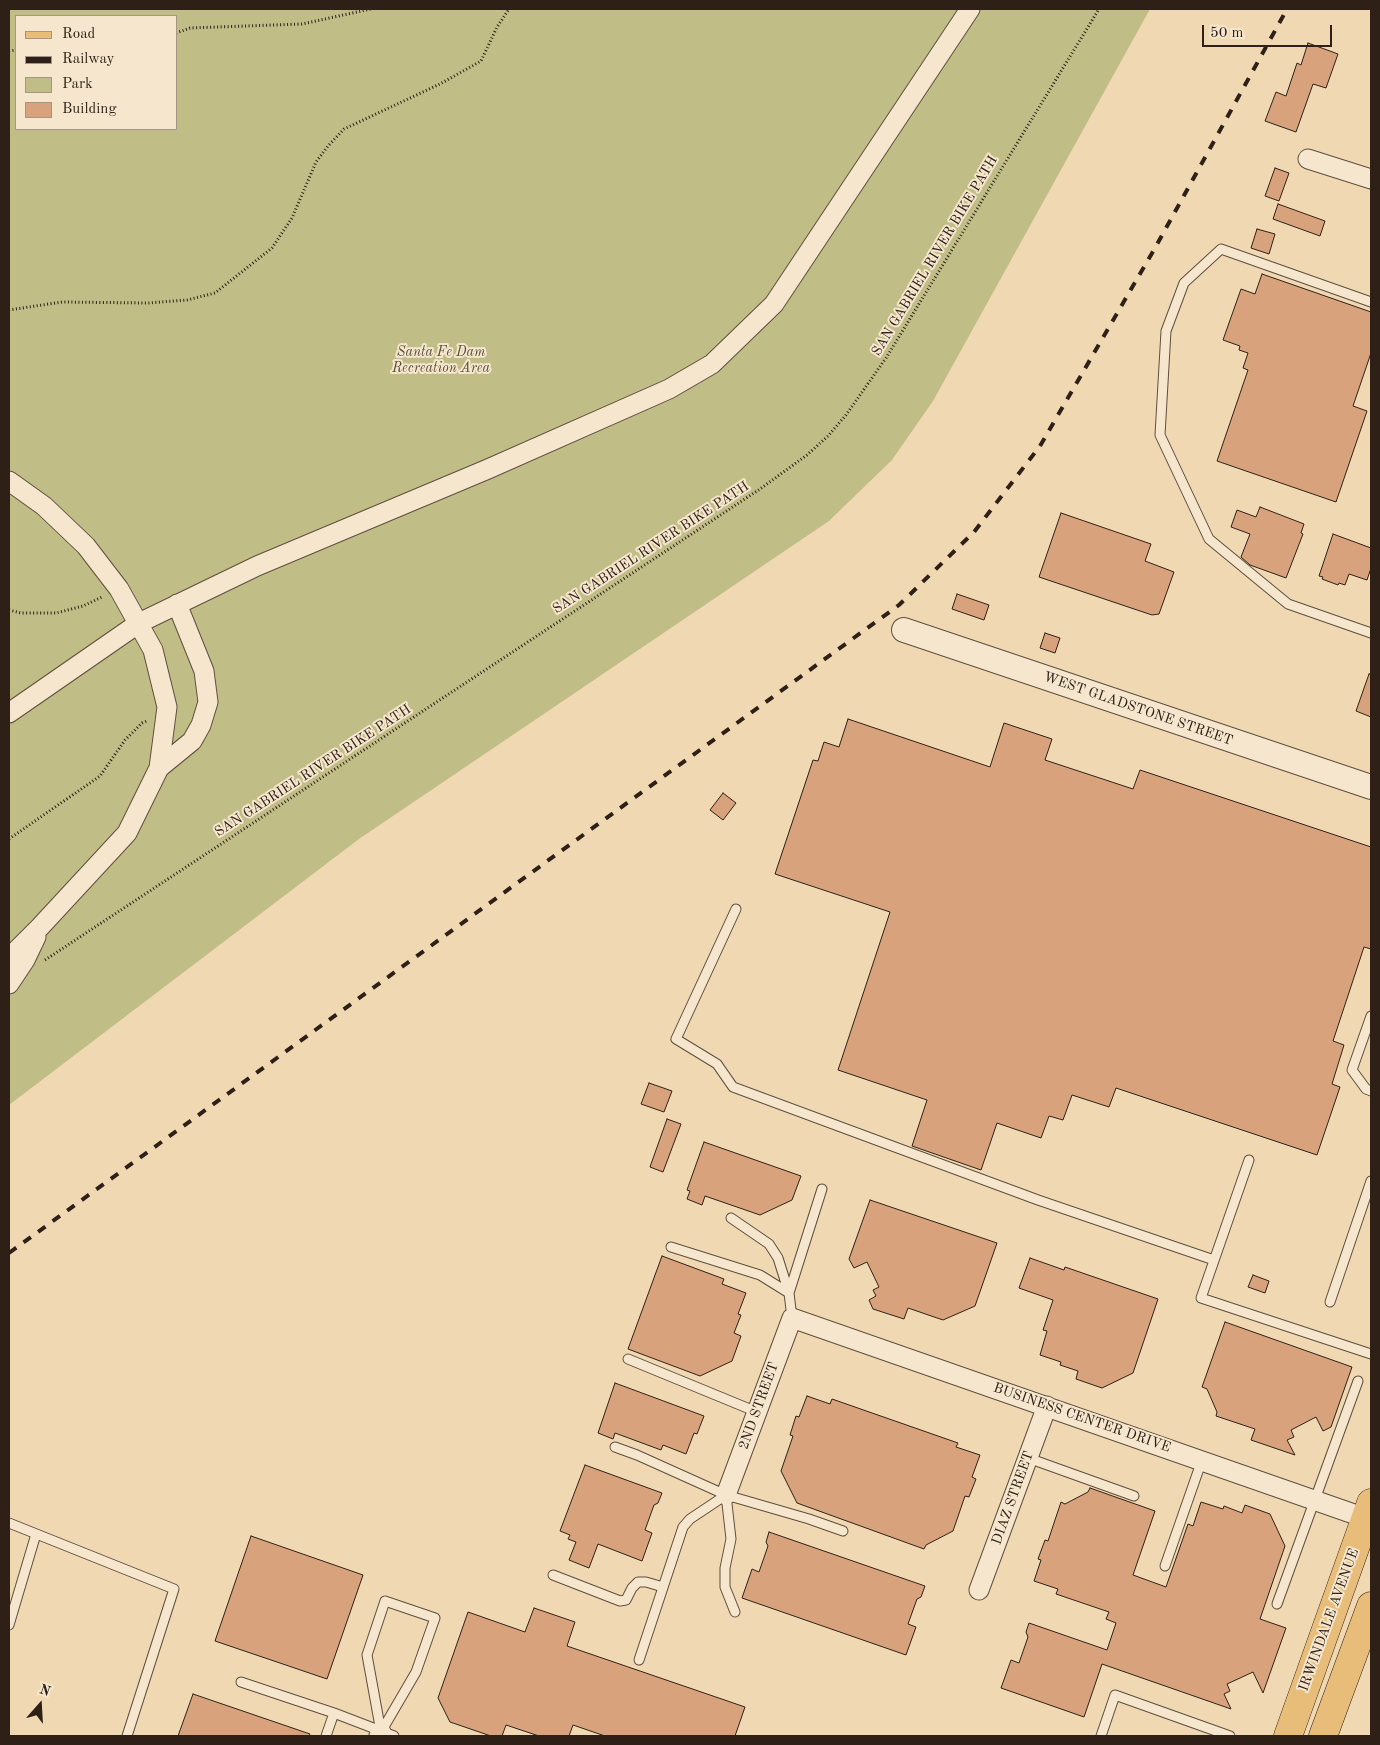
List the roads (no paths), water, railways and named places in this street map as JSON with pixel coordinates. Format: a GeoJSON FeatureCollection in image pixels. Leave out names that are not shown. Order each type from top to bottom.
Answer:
{"type":"FeatureCollection","features":[{"type":"Feature","properties":{"kind":"main road","name":"IRWINDALE AVENUE"},"geometry":{"type":"LineString","coordinates":[[1288,1736],[1369,1514]]}},
{"type":"Feature","properties":{"kind":"main road"},"geometry":{"type":"LineString","coordinates":[[1323,1736],[1371,1606]]}},
{"type":"Feature","properties":{"kind":"street"},"geometry":{"type":"LineString","coordinates":[[9,713],[139,623],[177,604],[257,566],[488,469],[668,389],[712,364],[774,304],[970,9]]}},
{"type":"Feature","properties":{"kind":"street"},"geometry":{"type":"LineString","coordinates":[[1308,159],[1371,179]]}},
{"type":"Feature","properties":{"kind":"street"},"geometry":{"type":"LineString","coordinates":[[9,480],[44,506],[86,546],[119,590],[153,650],[167,707],[159,768],[127,833],[9,958]]}},
{"type":"Feature","properties":{"kind":"street"},"geometry":{"type":"LineString","coordinates":[[159,768],[192,741],[201,725],[208,702],[204,671],[177,604]]}},
{"type":"Feature","properties":{"kind":"street","name":"WEST GLADSTONE STREET"},"geometry":{"type":"LineString","coordinates":[[904,630],[1371,788]]}},
{"type":"Feature","properties":{"kind":"street"},"geometry":{"type":"LineString","coordinates":[[9,984],[25,960],[40,927]]}},
{"type":"Feature","properties":{"kind":"street","name":"BUSINESS CENTER DRIVE"},"geometry":{"type":"LineString","coordinates":[[792,1318],[1315,1500],[1369,1514]]}},
{"type":"Feature","properties":{"kind":"street","name":"2ND STREET"},"geometry":{"type":"LineString","coordinates":[[726,1495],[792,1318]]}},
{"type":"Feature","properties":{"kind":"street","name":"DIAZ STREET"},"geometry":{"type":"LineString","coordinates":[[979,1590],[1047,1406]]}},
{"type":"Feature","properties":{"kind":"lane"},"geometry":{"type":"LineString","coordinates":[[1371,302],[1221,250],[1184,283],[1166,331],[1160,435],[1209,539],[1288,604],[1371,633]]}},
{"type":"Feature","properties":{"kind":"lane"},"geometry":{"type":"LineString","coordinates":[[736,909],[676,1039],[717,1064],[733,1087],[1038,1200],[1214,1260]]}},
{"type":"Feature","properties":{"kind":"lane"},"geometry":{"type":"LineString","coordinates":[[1371,1016],[1352,1070],[1366,1089],[1371,1091]]}},
{"type":"Feature","properties":{"kind":"lane"},"geometry":{"type":"LineString","coordinates":[[1249,1160],[1201,1298],[1371,1354]]}},
{"type":"Feature","properties":{"kind":"lane"},"geometry":{"type":"LineString","coordinates":[[1330,1302],[1371,1181]]}},
{"type":"Feature","properties":{"kind":"lane"},"geometry":{"type":"LineString","coordinates":[[789,1293],[822,1189]]}},
{"type":"Feature","properties":{"kind":"lane"},"geometry":{"type":"LineString","coordinates":[[731,1218],[769,1244],[778,1258],[789,1293],[792,1318]]}},
{"type":"Feature","properties":{"kind":"lane"},"geometry":{"type":"LineString","coordinates":[[670,1247],[760,1275],[789,1293]]}},
{"type":"Feature","properties":{"kind":"lane"},"geometry":{"type":"LineString","coordinates":[[628,1359],[757,1412]]}},
{"type":"Feature","properties":{"kind":"lane"},"geometry":{"type":"LineString","coordinates":[[1278,1604],[1358,1381]]}},
{"type":"Feature","properties":{"kind":"lane"},"geometry":{"type":"LineString","coordinates":[[615,1447],[726,1495],[843,1531]]}},
{"type":"Feature","properties":{"kind":"lane"},"geometry":{"type":"LineString","coordinates":[[1028,1458],[1134,1496]]}},
{"type":"Feature","properties":{"kind":"lane"},"geometry":{"type":"LineString","coordinates":[[1165,1566],[1202,1460]]}},
{"type":"Feature","properties":{"kind":"lane"},"geometry":{"type":"LineString","coordinates":[[639,1660],[683,1527],[690,1519],[726,1495]]}},
{"type":"Feature","properties":{"kind":"lane"},"geometry":{"type":"LineString","coordinates":[[726,1495],[732,1539],[725,1568],[725,1587],[736,1612]]}},
{"type":"Feature","properties":{"kind":"lane"},"geometry":{"type":"LineString","coordinates":[[9,1523],[174,1589],[128,1736]]}},
{"type":"Feature","properties":{"kind":"lane"},"geometry":{"type":"LineString","coordinates":[[9,1625],[36,1534]]}},
{"type":"Feature","properties":{"kind":"lane"},"geometry":{"type":"LineString","coordinates":[[553,1575],[620,1601],[626,1600],[632,1588],[638,1582],[646,1582],[663,1587]]}},
{"type":"Feature","properties":{"kind":"lane"},"geometry":{"type":"LineString","coordinates":[[384,1601],[436,1618],[416,1672],[385,1735],[367,1655],[384,1601]]}},
{"type":"Feature","properties":{"kind":"lane"},"geometry":{"type":"LineString","coordinates":[[241,1682],[334,1713],[385,1735]]}},
{"type":"Feature","properties":{"kind":"lane"},"geometry":{"type":"LineString","coordinates":[[1101,1736],[1116,1695],[1230,1736]]}},
{"type":"Feature","properties":{"kind":"lane"},"geometry":{"type":"LineString","coordinates":[[326,1736],[334,1713]]}},
{"type":"Feature","properties":{"kind":"railway"},"geometry":{"type":"LineString","coordinates":[[9,1253],[899,605],[974,532],[1040,446],[1155,248],[1287,9]]}},
{"type":"Feature","properties":{"kind":"park label","name":"Santa Fe Dam Recreation Area"},"geometry":{"type":"Point","coordinates":[441,360]}}]}
